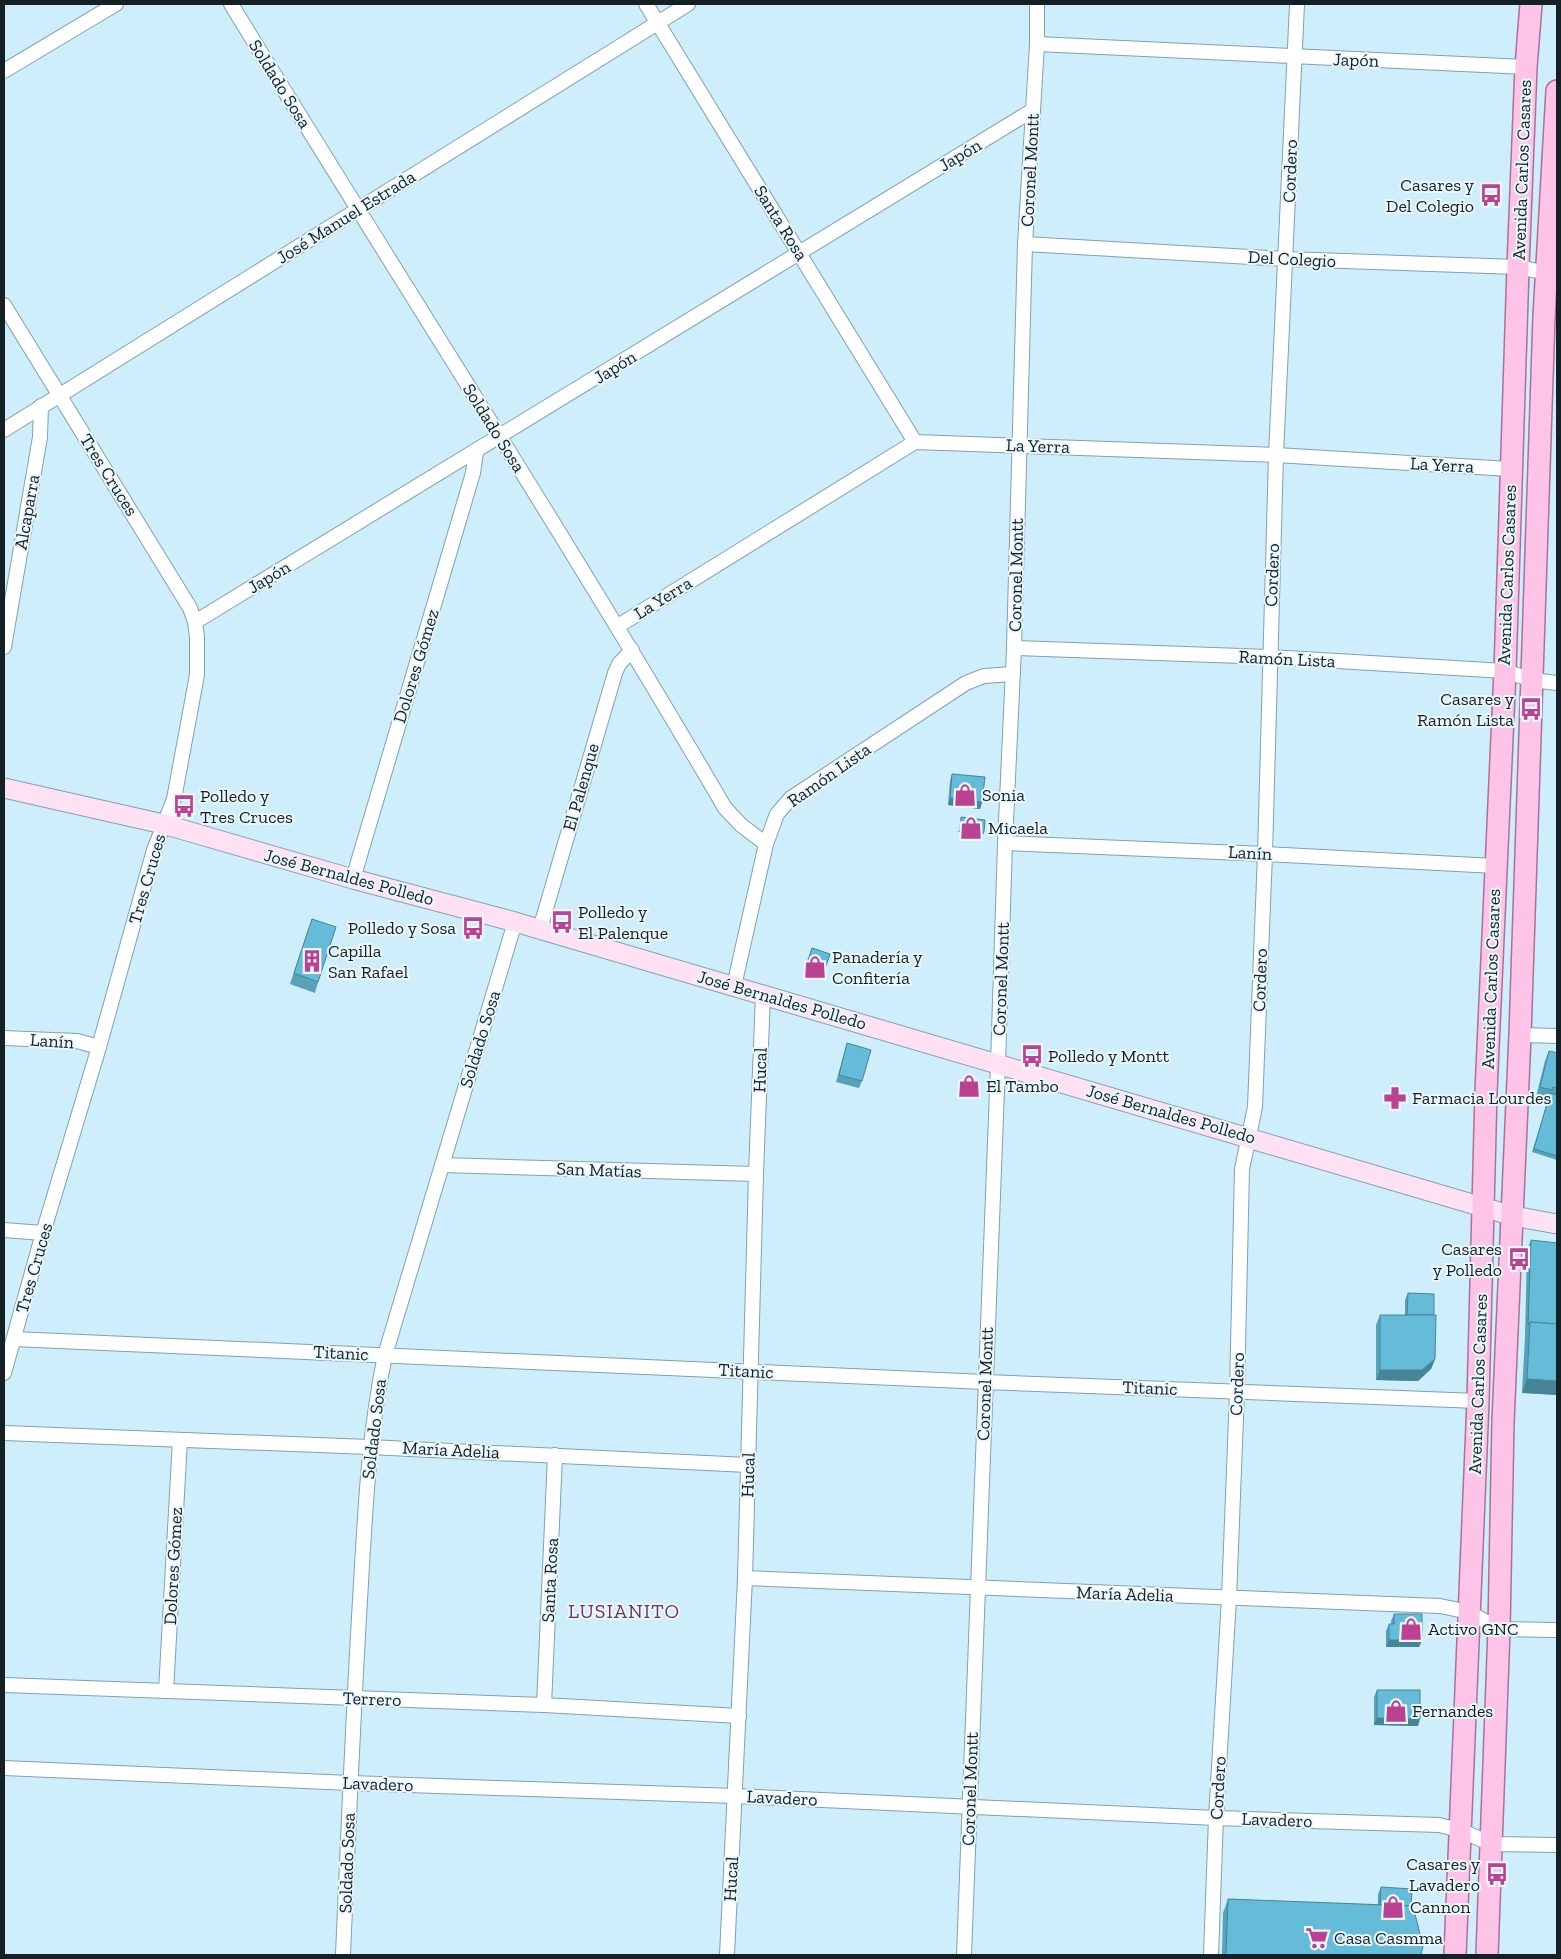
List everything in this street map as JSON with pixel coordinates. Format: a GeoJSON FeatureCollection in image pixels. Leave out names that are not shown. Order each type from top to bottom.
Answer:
{"type":"FeatureCollection","features":[{"type":"Feature","properties":{"kind":"main road","name":"Avenida Carlos Casares"},"geometry":{"type":"LineString","coordinates":[[1455,1955],[1478,1401],[1483,1207],[1505,671],[1510,469],[1526,68],[1531,4]]}},
{"type":"Feature","properties":{"kind":"main road","name":"Avenida Carlos Casares"},"geometry":{"type":"LineString","coordinates":[[1486,1955],[1500,1629],[1503,1422],[1520,1035],[1544,327],[1552,275],[1557,91]]}},
{"type":"Feature","properties":{"kind":"main road","name":"José Bernaldes Polledo"},"geometry":{"type":"LineString","coordinates":[[4,788],[163,824],[352,879],[540,929],[1513,1216],[1557,1224]]}},
{"type":"Feature","properties":{"kind":"street"},"geometry":{"type":"LineString","coordinates":[[4,71],[116,4]]}},
{"type":"Feature","properties":{"kind":"street","name":"Soldado Sosa"},"geometry":{"type":"LineString","coordinates":[[231,4],[357,210],[618,626],[725,808],[741,825],[766,844]]}},
{"type":"Feature","properties":{"kind":"street","name":"Santa Rosa"},"geometry":{"type":"LineString","coordinates":[[646,4],[915,442]]}},
{"type":"Feature","properties":{"kind":"street","name":"José Manuel Estrada"},"geometry":{"type":"LineString","coordinates":[[4,430],[688,4]]}},
{"type":"Feature","properties":{"kind":"street","name":"Coronel Montt"},"geometry":{"type":"LineString","coordinates":[[964,1955],[1005,843],[1014,648],[1025,244],[1037,44],[1037,4]]}},
{"type":"Feature","properties":{"kind":"street","name":"Cordero"},"geometry":{"type":"LineString","coordinates":[[1211,1955],[1216,1818],[1229,1598],[1237,1392],[1242,1169],[1255,1107],[1265,854],[1276,455],[1297,4]]}},
{"type":"Feature","properties":{"kind":"street","name":"Japón"},"geometry":{"type":"LineString","coordinates":[[1037,44],[1526,68]]}},
{"type":"Feature","properties":{"kind":"street","name":"Japón"},"geometry":{"type":"LineString","coordinates":[[195,622],[1033,110]]}},
{"type":"Feature","properties":{"kind":"street","name":"Del Colegio"},"geometry":{"type":"LineString","coordinates":[[1025,244],[1286,259],[1518,268],[1552,275]]}},
{"type":"Feature","properties":{"kind":"street","name":"Tres Cruces"},"geometry":{"type":"LineString","coordinates":[[4,305],[190,608],[195,622],[197,675],[174,799],[154,850],[4,1374]]}},
{"type":"Feature","properties":{"kind":"street","name":"Alcaparra"},"geometry":{"type":"LineString","coordinates":[[4,647],[40,437],[41,406]]}},
{"type":"Feature","properties":{"kind":"street","name":"La Yerra"},"geometry":{"type":"LineString","coordinates":[[618,626],[915,442],[1276,455],[1510,469]]}},
{"type":"Feature","properties":{"kind":"street","name":"Dolores Gómez"},"geometry":{"type":"LineString","coordinates":[[352,879],[473,473],[476,452]]}},
{"type":"Feature","properties":{"kind":"street","name":"Ramón Lista"},"geometry":{"type":"LineString","coordinates":[[1014,648],[1270,657],[1505,671],[1532,680],[1557,683]]}},
{"type":"Feature","properties":{"kind":"street","name":"El Palenque"},"geometry":{"type":"LineString","coordinates":[[540,929],[615,673],[619,664],[632,650]]}},
{"type":"Feature","properties":{"kind":"street","name":"Ramón Lista"},"geometry":{"type":"LineString","coordinates":[[734,986],[766,844],[777,814],[791,798],[966,683],[984,676],[1013,674]]}},
{"type":"Feature","properties":{"kind":"street","name":"Lanín"},"geometry":{"type":"LineString","coordinates":[[1005,843],[1496,866]]}},
{"type":"Feature","properties":{"kind":"street","name":"Soldado Sosa"},"geometry":{"type":"LineString","coordinates":[[343,1955],[354,1699],[369,1447],[376,1399],[385,1355],[515,922]]}},
{"type":"Feature","properties":{"kind":"street","name":"Hucal"},"geometry":{"type":"LineString","coordinates":[[727,1955],[745,1578],[756,1174],[764,994]]}},
{"type":"Feature","properties":{"kind":"street"},"geometry":{"type":"LineString","coordinates":[[1520,1035],[1557,1036]]}},
{"type":"Feature","properties":{"kind":"street","name":"Lanín"},"geometry":{"type":"LineString","coordinates":[[4,1038],[76,1041],[99,1046]]}},
{"type":"Feature","properties":{"kind":"street","name":"San Matías"},"geometry":{"type":"LineString","coordinates":[[442,1165],[756,1174]]}},
{"type":"Feature","properties":{"kind":"street"},"geometry":{"type":"LineString","coordinates":[[4,1230],[43,1233]]}},
{"type":"Feature","properties":{"kind":"street","name":"Titanic"},"geometry":{"type":"LineString","coordinates":[[14,1339],[985,1382],[1478,1401]]}},
{"type":"Feature","properties":{"kind":"street","name":"María Adelia"},"geometry":{"type":"LineString","coordinates":[[4,1434],[369,1447],[748,1465]]}},
{"type":"Feature","properties":{"kind":"street","name":"Dolores Gómez"},"geometry":{"type":"LineString","coordinates":[[166,1691],[180,1440]]}},
{"type":"Feature","properties":{"kind":"street","name":"Santa Rosa"},"geometry":{"type":"LineString","coordinates":[[544,1705],[556,1455]]}},
{"type":"Feature","properties":{"kind":"street","name":"María Adelia"},"geometry":{"type":"LineString","coordinates":[[745,1578],[1440,1606],[1469,1612],[1500,1629]]}},
{"type":"Feature","properties":{"kind":"street"},"geometry":{"type":"LineString","coordinates":[[1500,1629],[1557,1630]]}},
{"type":"Feature","properties":{"kind":"street","name":"Terrero"},"geometry":{"type":"LineString","coordinates":[[4,1685],[544,1705],[739,1716]]}},
{"type":"Feature","properties":{"kind":"street","name":"Lavadero"},"geometry":{"type":"LineString","coordinates":[[4,1768],[350,1783],[735,1796],[1216,1818],[1439,1825],[1460,1830],[1491,1844],[1557,1845]]}},
{"type":"Feature","properties":{"kind":"building","name":"Sonia"},"geometry":{"type":"Polygon","coordinates":[[[952,774],[985,777],[982,802],[950,798],[952,774]]]}},
{"type":"Feature","properties":{"kind":"building","name":"Micaela"},"geometry":{"type":"Polygon","coordinates":[[[961,817],[985,820],[984,832],[960,829],[961,817]]]}},
{"type":"Feature","properties":{"kind":"building","name":"Capilla San Rafael"},"geometry":{"type":"Polygon","coordinates":[[[312,919],[336,927],[318,982],[294,973],[312,919]]]}},
{"type":"Feature","properties":{"kind":"building"},"geometry":{"type":"Polygon","coordinates":[[[812,948],[830,954],[824,972],[806,966],[812,948]]]}},
{"type":"Feature","properties":{"kind":"building"},"geometry":{"type":"Polygon","coordinates":[[[847,1043],[871,1050],[862,1081],[839,1075],[847,1043]]]}},
{"type":"Feature","properties":{"kind":"building"},"geometry":{"type":"Polygon","coordinates":[[[1549,1051],[1557,1053],[1557,1088],[1553,1087],[1552,1090],[1540,1087],[1549,1051]]]}},
{"type":"Feature","properties":{"kind":"building"},"geometry":{"type":"Polygon","coordinates":[[[1550,1093],[1557,1095],[1557,1156],[1534,1149],[1550,1093]]]}},
{"type":"Feature","properties":{"kind":"building"},"geometry":{"type":"Polygon","coordinates":[[[1531,1240],[1557,1243],[1557,1324],[1530,1322],[1528,1325],[1531,1240]]]}},
{"type":"Feature","properties":{"kind":"building"},"geometry":{"type":"Polygon","coordinates":[[[1408,1293],[1434,1294],[1434,1315],[1407,1315],[1408,1293]]]}},
{"type":"Feature","properties":{"kind":"building"},"geometry":{"type":"Polygon","coordinates":[[[1380,1315],[1436,1315],[1435,1359],[1422,1370],[1380,1370],[1380,1315]]]}},
{"type":"Feature","properties":{"kind":"building"},"geometry":{"type":"Polygon","coordinates":[[[1530,1322],[1557,1324],[1557,1381],[1527,1379],[1530,1322]]]}},
{"type":"Feature","properties":{"kind":"building"},"geometry":{"type":"Polygon","coordinates":[[[1394,1614],[1422,1614],[1422,1640],[1389,1640],[1389,1624],[1394,1624],[1394,1614]]]}},
{"type":"Feature","properties":{"kind":"building","name":"Fernandes"},"geometry":{"type":"Polygon","coordinates":[[[1377,1690],[1420,1690],[1420,1719],[1377,1718],[1377,1690]]]}},
{"type":"Feature","properties":{"kind":"building"},"geometry":{"type":"Polygon","coordinates":[[[1381,1887],[1412,1889],[1411,1906],[1380,1905],[1381,1887]]]}},
{"type":"Feature","properties":{"kind":"building","name":"Casa Casmma"},"geometry":{"type":"Polygon","coordinates":[[[1228,1899],[1413,1906],[1423,1946],[1421,1955],[1226,1955],[1228,1899]]]}},
{"type":"Feature","properties":{"kind":"place","name":"Casares y Del Colegio"},"geometry":{"type":"Point","coordinates":[1491,195]}},
{"type":"Feature","properties":{"kind":"place","name":"Casares y Ramón Lista"},"geometry":{"type":"Point","coordinates":[1531,709]}},
{"type":"Feature","properties":{"kind":"place","name":"Sonia"},"geometry":{"type":"Point","coordinates":[965,795]}},
{"type":"Feature","properties":{"kind":"place","name":"Polledo y Tres Cruces"},"geometry":{"type":"Point","coordinates":[184,806]}},
{"type":"Feature","properties":{"kind":"place","name":"Micaela"},"geometry":{"type":"Point","coordinates":[971,828]}},
{"type":"Feature","properties":{"kind":"place","name":"Polledo y El Palenque"},"geometry":{"type":"Point","coordinates":[562,922]}},
{"type":"Feature","properties":{"kind":"place","name":"Polledo y Sosa"},"geometry":{"type":"Point","coordinates":[473,928]}},
{"type":"Feature","properties":{"kind":"place","name":"Capilla San Rafael"},"geometry":{"type":"Point","coordinates":[312,961]}},
{"type":"Feature","properties":{"kind":"place","name":"Panadería y Confitería"},"geometry":{"type":"Point","coordinates":[815,967]}},
{"type":"Feature","properties":{"kind":"place","name":"Polledo y Montt"},"geometry":{"type":"Point","coordinates":[1032,1056]}},
{"type":"Feature","properties":{"kind":"place","name":"El Tambo"},"geometry":{"type":"Point","coordinates":[969,1086]}},
{"type":"Feature","properties":{"kind":"place","name":"Farmacia Lourdes"},"geometry":{"type":"Point","coordinates":[1395,1098]}},
{"type":"Feature","properties":{"kind":"place","name":"Casares y Polledo"},"geometry":{"type":"Point","coordinates":[1519,1259]}},
{"type":"Feature","properties":{"kind":"place","name":"Activo GNC"},"geometry":{"type":"Point","coordinates":[1411,1629]}},
{"type":"Feature","properties":{"kind":"place","name":"Fernandes"},"geometry":{"type":"Point","coordinates":[1396,1711]}},
{"type":"Feature","properties":{"kind":"place","name":"Casares y Lavadero"},"geometry":{"type":"Point","coordinates":[1497,1874]}},
{"type":"Feature","properties":{"kind":"place","name":"Cannon"},"geometry":{"type":"Point","coordinates":[1393,1907]}},
{"type":"Feature","properties":{"kind":"place","name":"Casa Casmma"},"geometry":{"type":"Point","coordinates":[1317,1938]}},
{"type":"Feature","properties":{"kind":"district","name":"LUSIANITO"},"geometry":{"type":"Point","coordinates":[624,1611]}}]}
